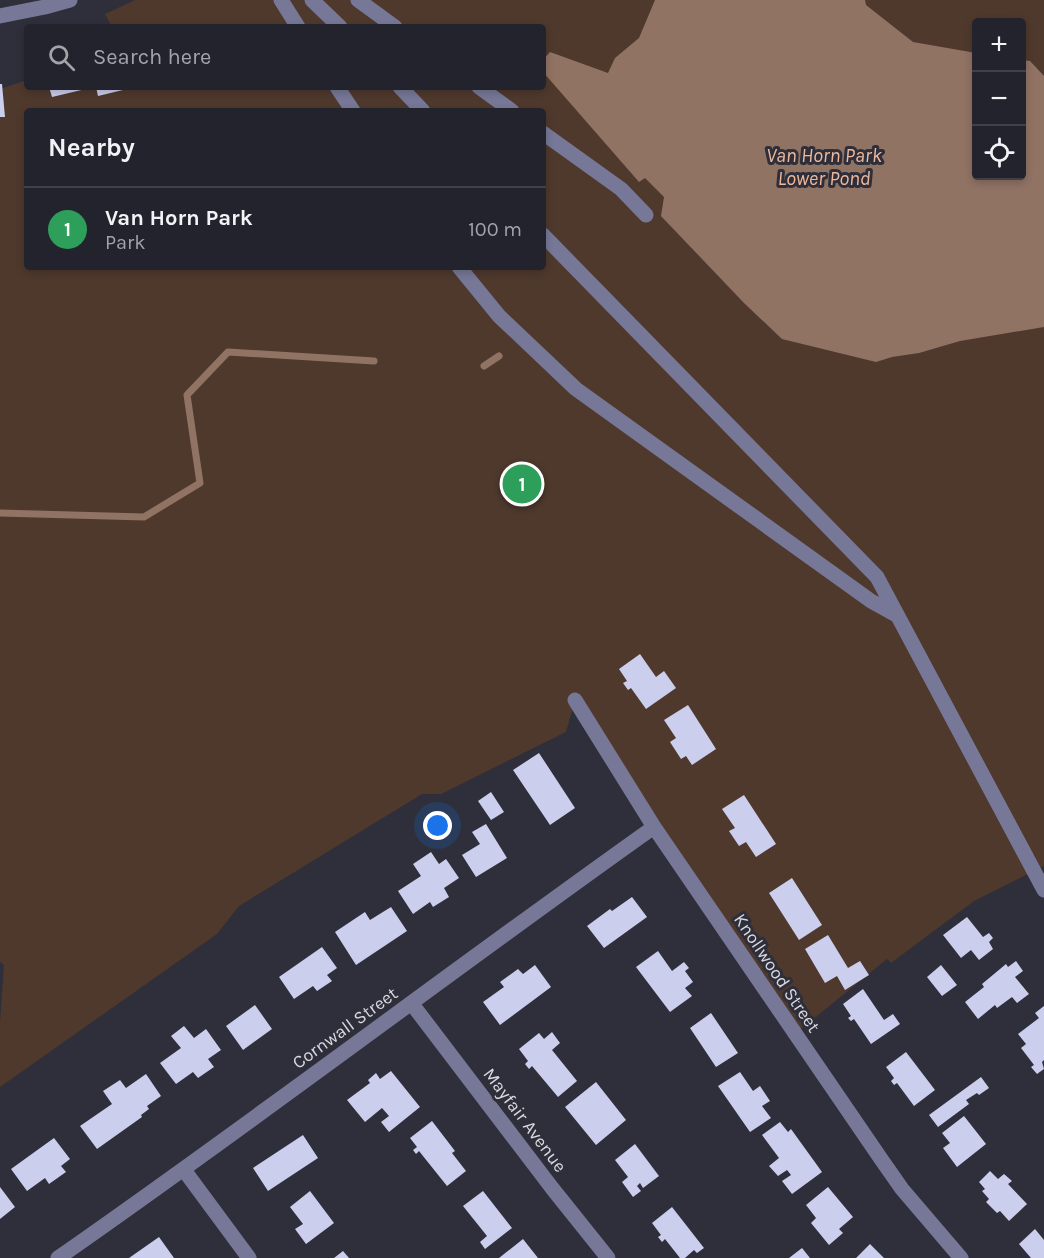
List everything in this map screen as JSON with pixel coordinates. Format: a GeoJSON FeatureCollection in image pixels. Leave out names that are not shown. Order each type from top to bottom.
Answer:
{"type":"FeatureCollection","features":[{"type":"Feature","properties":{"kind":"street"},"geometry":{"type":"LineString","coordinates":[[0,16],[45,8],[70,0]]}},
{"type":"Feature","properties":{"kind":"street"},"geometry":{"type":"LineString","coordinates":[[281,0],[296,24]]}},
{"type":"Feature","properties":{"kind":"street"},"geometry":{"type":"LineString","coordinates":[[312,0],[337,24]]}},
{"type":"Feature","properties":{"kind":"street"},"geometry":{"type":"LineString","coordinates":[[358,0],[391,24]]}},
{"type":"Feature","properties":{"kind":"street"},"geometry":{"type":"LineString","coordinates":[[339,90],[351,108]]}},
{"type":"Feature","properties":{"kind":"street"},"geometry":{"type":"LineString","coordinates":[[403,90],[420,108]]}},
{"type":"Feature","properties":{"kind":"street"},"geometry":{"type":"LineString","coordinates":[[483,90],[509,108]]}},
{"type":"Feature","properties":{"kind":"street"},"geometry":{"type":"LineString","coordinates":[[546,135],[621,189],[646,216]]}},
{"type":"Feature","properties":{"kind":"street"},"geometry":{"type":"LineString","coordinates":[[546,238],[877,577],[1044,890]]}},
{"type":"Feature","properties":{"kind":"street"},"geometry":{"type":"LineString","coordinates":[[461,270],[499,316],[576,388],[870,601],[899,617]]}},
{"type":"Feature","properties":{"kind":"street","name":"Knollwood Street"},"geometry":{"type":"LineString","coordinates":[[576,700],[654,827],[902,1189],[961,1258]]}},
{"type":"Feature","properties":{"kind":"street","name":"Cornwall Street"},"geometry":{"type":"LineString","coordinates":[[58,1258],[184,1170],[504,934],[654,827]]}},
{"type":"Feature","properties":{"kind":"street","name":"Mayfair Avenue"},"geometry":{"type":"LineString","coordinates":[[412,1004],[608,1258]]}},
{"type":"Feature","properties":{"kind":"street"},"geometry":{"type":"LineString","coordinates":[[184,1170],[249,1258]]}},
{"type":"Feature","properties":{"kind":"shaded area"},"geometry":{"type":"Polygon","coordinates":[[[135,0],[1044,0],[1044,866],[974,901],[891,963],[887,959],[795,1034],[575,701],[566,732],[441,794],[422,794],[239,906],[217,934],[0,1087],[0,1022],[4,965],[0,962],[0,89],[24,81],[24,90],[546,90],[546,24],[110,24],[105,14],[135,0]]]}},
{"type":"Feature","properties":{"kind":"water","name":"Van Horn Park Lower Pond"},"geometry":{"type":"Polygon","coordinates":[[[655,0],[865,0],[866,5],[913,42],[972,52],[972,180],[1026,180],[1026,60],[1030,61],[1044,76],[1044,327],[960,341],[876,362],[782,339],[744,303],[661,216],[664,197],[645,178],[639,182],[546,75],[546,57],[550,52],[608,73],[615,58],[639,38],[655,0]]]}},
{"type":"Feature","properties":{"kind":"building"},"geometry":{"type":"Polygon","coordinates":[[[0,84],[2,84],[5,117],[0,117],[0,84]]]}},
{"type":"Feature","properties":{"kind":"building"},"geometry":{"type":"Polygon","coordinates":[[[50,90],[82,90],[52,97],[50,90]]]}},
{"type":"Feature","properties":{"kind":"building"},"geometry":{"type":"Polygon","coordinates":[[[97,90],[123,90],[98,96],[97,90]]]}},
{"type":"Feature","properties":{"kind":"building"},"geometry":{"type":"Polygon","coordinates":[[[640,654],[656,677],[664,671],[676,688],[646,709],[631,688],[628,690],[623,683],[627,681],[619,669],[640,654]]]}},
{"type":"Feature","properties":{"kind":"building"},"geometry":{"type":"Polygon","coordinates":[[[688,705],[716,749],[692,765],[686,756],[681,759],[670,742],[676,738],[664,720],[688,705]]]}},
{"type":"Feature","properties":{"kind":"building"},"geometry":{"type":"Polygon","coordinates":[[[539,753],[575,808],[550,825],[513,770],[539,753]]]}},
{"type":"Feature","properties":{"kind":"building"},"geometry":{"type":"Polygon","coordinates":[[[491,792],[504,812],[491,820],[478,801],[491,792]]]}},
{"type":"Feature","properties":{"kind":"building"},"geometry":{"type":"Polygon","coordinates":[[[744,795],[776,844],[756,857],[746,842],[739,846],[729,831],[735,828],[722,809],[744,795]]]}},
{"type":"Feature","properties":{"kind":"building"},"geometry":{"type":"Polygon","coordinates":[[[486,824],[507,858],[476,877],[462,855],[480,844],[472,832],[486,824]]]}},
{"type":"Feature","properties":{"kind":"building"},"geometry":{"type":"Polygon","coordinates":[[[431,852],[439,864],[446,859],[459,878],[444,888],[449,897],[433,907],[430,902],[413,914],[398,891],[421,876],[413,864],[431,852]]]}},
{"type":"Feature","properties":{"kind":"building"},"geometry":{"type":"Polygon","coordinates":[[[792,878],[822,925],[799,940],[769,893],[792,878]]]}},
{"type":"Feature","properties":{"kind":"building"},"geometry":{"type":"Polygon","coordinates":[[[632,897],[647,917],[604,948],[587,926],[610,909],[612,911],[632,897]]]}},
{"type":"Feature","properties":{"kind":"building"},"geometry":{"type":"Polygon","coordinates":[[[391,907],[407,931],[356,965],[335,932],[365,912],[370,920],[391,907]]]}},
{"type":"Feature","properties":{"kind":"building"},"geometry":{"type":"Polygon","coordinates":[[[967,917],[983,937],[989,933],[993,938],[989,942],[993,949],[979,960],[971,950],[961,958],[943,935],[967,917]]]}},
{"type":"Feature","properties":{"kind":"building"},"geometry":{"type":"Polygon","coordinates":[[[828,935],[848,968],[860,961],[869,975],[845,990],[837,976],[825,983],[805,949],[828,935]]]}},
{"type":"Feature","properties":{"kind":"building"},"geometry":{"type":"Polygon","coordinates":[[[322,947],[337,968],[327,975],[332,981],[317,991],[313,986],[294,999],[279,977],[322,947]]]}},
{"type":"Feature","properties":{"kind":"building"},"geometry":{"type":"Polygon","coordinates":[[[658,951],[672,971],[684,962],[689,968],[685,971],[693,982],[685,988],[692,996],[670,1012],[636,967],[658,951]]]}},
{"type":"Feature","properties":{"kind":"building"},"geometry":{"type":"Polygon","coordinates":[[[1016,961],[1023,971],[1015,977],[1029,994],[1017,1003],[1012,997],[997,1008],[995,1005],[978,1019],[965,1002],[984,987],[982,984],[1006,964],[1008,967],[1016,961]]]}},
{"type":"Feature","properties":{"kind":"building"},"geometry":{"type":"Polygon","coordinates":[[[535,965],[551,987],[500,1025],[483,1002],[504,987],[500,982],[518,969],[523,974],[535,965]]]}},
{"type":"Feature","properties":{"kind":"building"},"geometry":{"type":"Polygon","coordinates":[[[941,965],[957,985],[942,996],[927,977],[941,965]]]}},
{"type":"Feature","properties":{"kind":"building"},"geometry":{"type":"Polygon","coordinates":[[[863,989],[884,1020],[893,1014],[900,1024],[871,1044],[854,1019],[851,1021],[848,1018],[851,1016],[843,1004],[863,989]]]}},
{"type":"Feature","properties":{"kind":"building"},"geometry":{"type":"Polygon","coordinates":[[[255,1005],[272,1029],[243,1050],[226,1026],[255,1005]]]}},
{"type":"Feature","properties":{"kind":"building"},"geometry":{"type":"Polygon","coordinates":[[[1044,1006],[1044,1060],[1042,1062],[1044,1069],[1037,1074],[1031,1067],[1034,1065],[1021,1048],[1026,1044],[1018,1034],[1039,1018],[1035,1013],[1044,1006]]]}},
{"type":"Feature","properties":{"kind":"building"},"geometry":{"type":"Polygon","coordinates":[[[711,1013],[738,1053],[716,1067],[690,1028],[711,1013]]]}},
{"type":"Feature","properties":{"kind":"building"},"geometry":{"type":"Polygon","coordinates":[[[184,1026],[194,1038],[206,1029],[221,1050],[208,1059],[214,1067],[198,1078],[193,1072],[176,1084],[160,1063],[181,1048],[171,1036],[184,1026]]]}},
{"type":"Feature","properties":{"kind":"building"},"geometry":{"type":"Polygon","coordinates":[[[552,1032],[560,1043],[552,1050],[577,1081],[558,1097],[532,1066],[529,1069],[525,1064],[528,1061],[519,1049],[539,1033],[544,1039],[552,1032]]]}},
{"type":"Feature","properties":{"kind":"building"},"geometry":{"type":"Polygon","coordinates":[[[906,1052],[935,1090],[914,1106],[897,1083],[894,1085],[891,1081],[894,1078],[886,1067],[906,1052]]]}},
{"type":"Feature","properties":{"kind":"building"},"geometry":{"type":"Polygon","coordinates":[[[391,1071],[420,1107],[389,1132],[381,1122],[389,1116],[382,1108],[365,1122],[347,1100],[370,1083],[368,1080],[376,1073],[380,1079],[391,1071]]]}},
{"type":"Feature","properties":{"kind":"building"},"geometry":{"type":"Polygon","coordinates":[[[740,1072],[753,1091],[760,1086],[770,1101],[762,1106],[771,1118],[750,1132],[718,1086],[740,1072]]]}},
{"type":"Feature","properties":{"kind":"building"},"geometry":{"type":"Polygon","coordinates":[[[146,1074],[161,1096],[147,1106],[149,1109],[141,1115],[142,1117],[97,1149],[80,1126],[112,1104],[103,1091],[120,1080],[126,1088],[146,1074]]]}},
{"type":"Feature","properties":{"kind":"building"},"geometry":{"type":"Polygon","coordinates":[[[981,1077],[989,1088],[966,1100],[969,1104],[938,1127],[929,1115],[981,1077]]]}},
{"type":"Feature","properties":{"kind":"building"},"geometry":{"type":"Polygon","coordinates":[[[596,1082],[626,1120],[596,1145],[565,1107],[596,1082]]]}},
{"type":"Feature","properties":{"kind":"building"},"geometry":{"type":"Polygon","coordinates":[[[964,1116],[986,1144],[957,1167],[943,1148],[950,1143],[942,1133],[964,1116]]]}},
{"type":"Feature","properties":{"kind":"building"},"geometry":{"type":"Polygon","coordinates":[[[432,1121],[455,1151],[452,1153],[466,1171],[447,1186],[419,1151],[416,1154],[413,1150],[417,1147],[410,1138],[432,1121]]]}},
{"type":"Feature","properties":{"kind":"building"},"geometry":{"type":"Polygon","coordinates":[[[780,1122],[788,1132],[791,1129],[822,1172],[792,1194],[782,1181],[791,1175],[787,1170],[778,1176],[769,1166],[779,1158],[762,1135],[780,1122]]]}},
{"type":"Feature","properties":{"kind":"building"},"geometry":{"type":"Polygon","coordinates":[[[303,1135],[318,1158],[268,1191],[253,1168],[303,1135]]]}},
{"type":"Feature","properties":{"kind":"building"},"geometry":{"type":"Polygon","coordinates":[[[54,1138],[70,1159],[61,1166],[66,1172],[49,1184],[45,1178],[27,1191],[11,1169],[54,1138]]]}},
{"type":"Feature","properties":{"kind":"building"},"geometry":{"type":"Polygon","coordinates":[[[635,1144],[659,1176],[643,1188],[640,1183],[637,1186],[641,1191],[633,1197],[622,1182],[628,1177],[615,1160],[635,1144]]]}},
{"type":"Feature","properties":{"kind":"building"},"geometry":{"type":"Polygon","coordinates":[[[990,1171],[998,1179],[1004,1174],[1012,1181],[1008,1184],[1027,1204],[1009,1221],[1000,1211],[997,1213],[986,1202],[989,1199],[982,1191],[985,1189],[979,1182],[990,1171]]]}},
{"type":"Feature","properties":{"kind":"building"},"geometry":{"type":"Polygon","coordinates":[[[0,1187],[15,1207],[0,1219],[0,1187]]]}},
{"type":"Feature","properties":{"kind":"building"},"geometry":{"type":"Polygon","coordinates":[[[828,1187],[853,1217],[839,1229],[843,1233],[829,1245],[811,1223],[816,1218],[806,1205],[828,1187]]]}},
{"type":"Feature","properties":{"kind":"building"},"geometry":{"type":"Polygon","coordinates":[[[310,1191],[334,1223],[306,1244],[295,1229],[303,1224],[290,1207],[310,1191]]]}},
{"type":"Feature","properties":{"kind":"building"},"geometry":{"type":"Polygon","coordinates":[[[483,1191],[512,1228],[485,1249],[480,1242],[487,1236],[463,1206],[483,1191]]]}},
{"type":"Feature","properties":{"kind":"building"},"geometry":{"type":"Polygon","coordinates":[[[672,1207],[704,1248],[697,1253],[694,1250],[685,1258],[680,1258],[665,1239],[662,1242],[658,1237],[661,1235],[652,1223],[672,1207]]]}},
{"type":"Feature","properties":{"kind":"building"},"geometry":{"type":"Polygon","coordinates":[[[1035,1229],[1044,1240],[1044,1258],[1031,1258],[1019,1244],[1035,1229]]]}},
{"type":"Feature","properties":{"kind":"building"},"geometry":{"type":"Polygon","coordinates":[[[159,1237],[174,1258],[129,1258],[159,1237]]]}},
{"type":"Feature","properties":{"kind":"building"},"geometry":{"type":"Polygon","coordinates":[[[523,1239],[538,1258],[499,1258],[523,1239]]]}},
{"type":"Feature","properties":{"kind":"building"},"geometry":{"type":"Polygon","coordinates":[[[870,1244],[884,1258],[856,1258],[870,1244]]]}},
{"type":"Feature","properties":{"kind":"building"},"geometry":{"type":"Polygon","coordinates":[[[802,1248],[810,1258],[789,1258],[802,1248]]]}},
{"type":"Feature","properties":{"kind":"building"},"geometry":{"type":"Polygon","coordinates":[[[343,1251],[349,1258],[334,1258],[343,1251]]]}},
{"type":"Feature","properties":{"kind":"waterway"},"geometry":{"type":"LineString","coordinates":[[0,513],[144,517],[200,483],[187,395],[228,352],[374,361]]}},
{"type":"Feature","properties":{"kind":"waterway"},"geometry":{"type":"LineString","coordinates":[[484,366],[499,356]]}},
{"type":"Feature","properties":{"kind":"place","name":"Van Horn Park"},"geometry":{"type":"Point","coordinates":[522,484]}}]}
